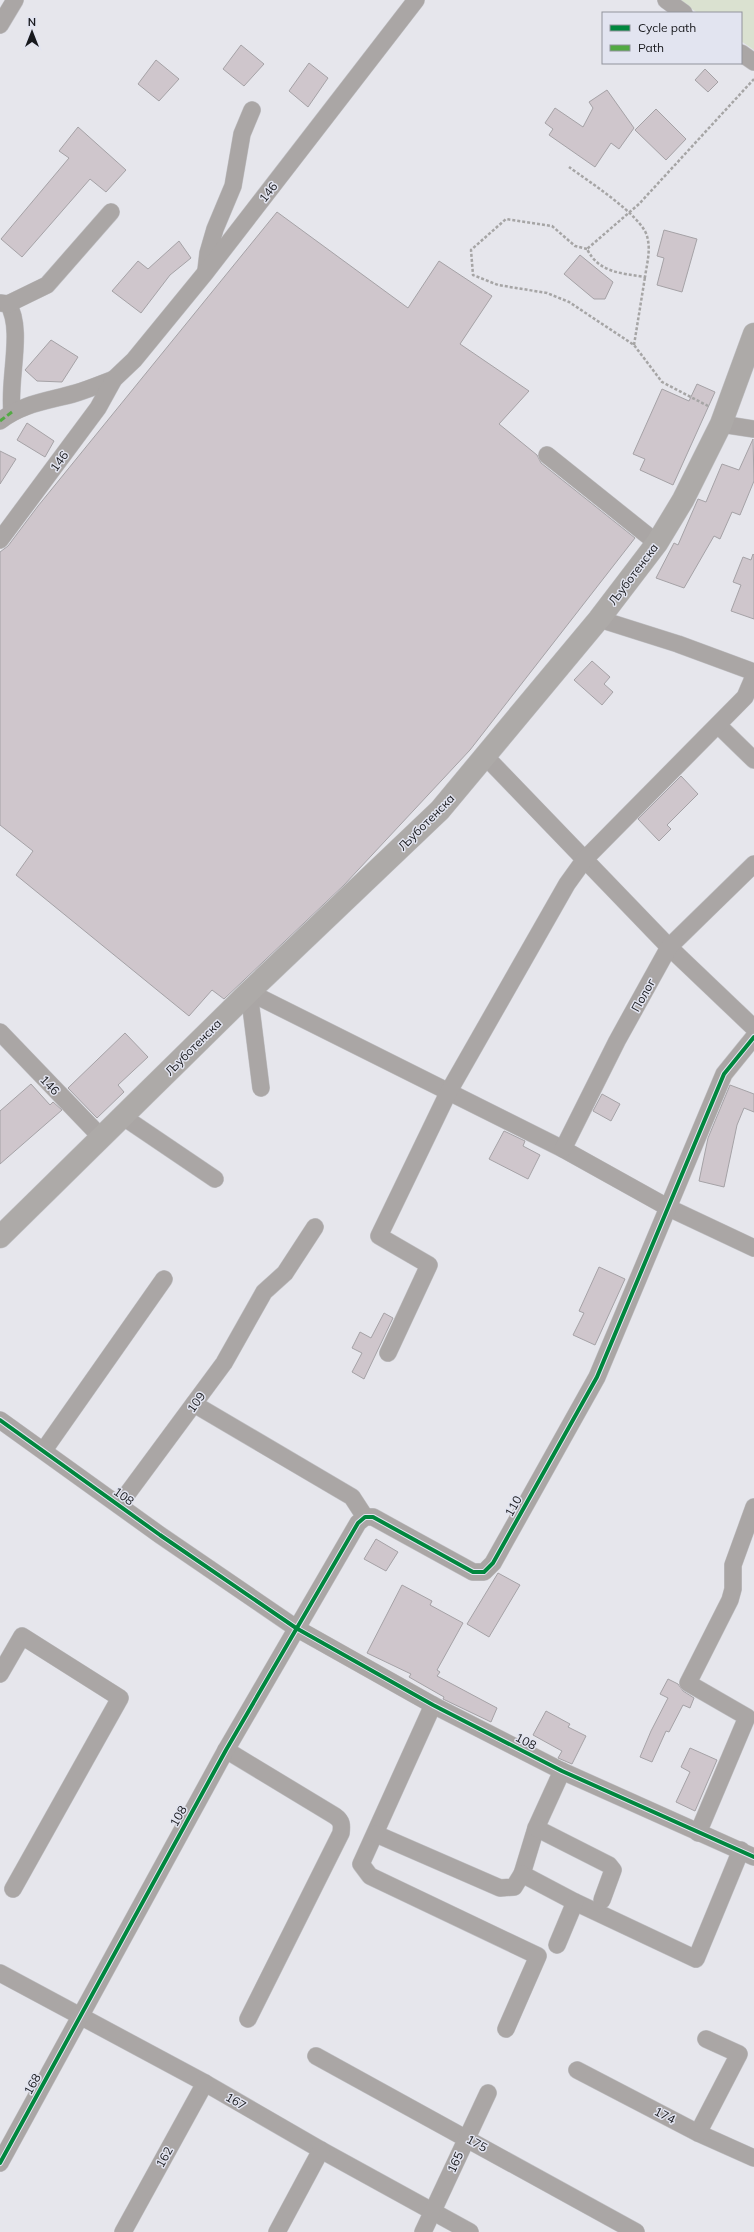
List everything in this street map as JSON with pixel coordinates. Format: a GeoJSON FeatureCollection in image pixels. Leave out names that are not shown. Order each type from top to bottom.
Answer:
{"type":"FeatureCollection","features":[{"type":"Feature","properties":{"kind":"main road","name":"Љуботенска"},"geometry":{"type":"LineString","coordinates":[[0,1237],[100,1136],[440,810],[598,620],[657,543],[682,500],[715,415],[754,334]]}},
{"type":"Feature","properties":{"kind":"street"},"geometry":{"type":"LineString","coordinates":[[0,25],[15,0]]}},
{"type":"Feature","properties":{"kind":"street","name":"146"},"geometry":{"type":"LineString","coordinates":[[0,540],[98,408],[114,379],[134,360],[206,272],[416,0]]}},
{"type":"Feature","properties":{"kind":"street"},"geometry":{"type":"LineString","coordinates":[[666,0],[683,12]]}},
{"type":"Feature","properties":{"kind":"street"},"geometry":{"type":"LineString","coordinates":[[742,54],[754,62]]}},
{"type":"Feature","properties":{"kind":"street"},"geometry":{"type":"LineString","coordinates":[[206,272],[208,253],[215,229],[233,186],[242,134],[252,110]]}},
{"type":"Feature","properties":{"kind":"street"},"geometry":{"type":"LineString","coordinates":[[6,416],[16,326],[12,312],[4,304],[47,285],[111,212]]}},
{"type":"Feature","properties":{"kind":"street","name":"146"},"geometry":{"type":"LineString","coordinates":[[6,416],[40,401],[75,393],[114,379]]}},
{"type":"Feature","properties":{"kind":"street"},"geometry":{"type":"LineString","coordinates":[[715,415],[754,429]]}},
{"type":"Feature","properties":{"kind":"street"},"geometry":{"type":"LineString","coordinates":[[546,455],[657,543]]}},
{"type":"Feature","properties":{"kind":"street"},"geometry":{"type":"LineString","coordinates":[[598,620],[678,644],[754,672]]}},
{"type":"Feature","properties":{"kind":"street"},"geometry":{"type":"LineString","coordinates":[[388,1354],[429,1265],[379,1236],[449,1091],[567,884],[585,859],[745,697],[754,676]]}},
{"type":"Feature","properties":{"kind":"street"},"geometry":{"type":"LineString","coordinates":[[718,725],[754,760]]}},
{"type":"Feature","properties":{"kind":"street"},"geometry":{"type":"LineString","coordinates":[[485,756],[669,947],[754,1028]]}},
{"type":"Feature","properties":{"kind":"street","name":"Полог"},"geometry":{"type":"LineString","coordinates":[[563,1149],[617,1041],[669,947],[754,864]]}},
{"type":"Feature","properties":{"kind":"street"},"geometry":{"type":"LineString","coordinates":[[249,992],[261,1088]]}},
{"type":"Feature","properties":{"kind":"street"},"geometry":{"type":"LineString","coordinates":[[249,992],[563,1149],[669,1208],[754,1248]]}},
{"type":"Feature","properties":{"kind":"street","name":"146"},"geometry":{"type":"LineString","coordinates":[[0,1032],[100,1136]]}},
{"type":"Feature","properties":{"kind":"street"},"geometry":{"type":"LineString","coordinates":[[669,1208],[724,1074],[754,1037]]}},
{"type":"Feature","properties":{"kind":"street"},"geometry":{"type":"LineString","coordinates":[[122,1116],[214,1178]]}},
{"type":"Feature","properties":{"kind":"street","name":"110"},"geometry":{"type":"LineString","coordinates":[[365,1517],[373,1517],[473,1572],[479,1573],[489,1569],[597,1377],[669,1208]]}},
{"type":"Feature","properties":{"kind":"street","name":"109"},"geometry":{"type":"LineString","coordinates":[[119,1505],[224,1363],[264,1292],[285,1273],[315,1227]]}},
{"type":"Feature","properties":{"kind":"street"},"geometry":{"type":"LineString","coordinates":[[44,1450],[164,1279]]}},
{"type":"Feature","properties":{"kind":"street"},"geometry":{"type":"LineString","coordinates":[[194,1404],[352,1497],[365,1517],[358,1523],[296,1628]]}},
{"type":"Feature","properties":{"kind":"street","name":"108"},"geometry":{"type":"LineString","coordinates":[[0,1420],[207,1568],[296,1628],[433,1705],[562,1772],[747,1854]]}},
{"type":"Feature","properties":{"kind":"street"},"geometry":{"type":"LineString","coordinates":[[698,1833],[747,1717],[688,1683],[730,1600],[733,1589],[737,1553],[754,1507]]}},
{"type":"Feature","properties":{"kind":"street","name":"108"},"geometry":{"type":"LineString","coordinates":[[81,2016],[226,1750],[296,1628]]}},
{"type":"Feature","properties":{"kind":"street"},"geometry":{"type":"LineString","coordinates":[[0,1674],[22,1636],[120,1698],[13,1889]]}},
{"type":"Feature","properties":{"kind":"street"},"geometry":{"type":"LineString","coordinates":[[433,1705],[376,1834],[361,1864],[370,1876],[538,1956],[506,2029]]}},
{"type":"Feature","properties":{"kind":"street"},"geometry":{"type":"LineString","coordinates":[[226,1750],[335,1816],[341,1820],[342,1824],[341,1833],[248,2019]]}},
{"type":"Feature","properties":{"kind":"street"},"geometry":{"type":"LineString","coordinates":[[376,1834],[500,1888],[514,1887],[522,1874],[536,1828],[562,1772]]}},
{"type":"Feature","properties":{"kind":"street"},"geometry":{"type":"LineString","coordinates":[[536,1828],[610,1865],[613,1870],[602,1900]]}},
{"type":"Feature","properties":{"kind":"street"},"geometry":{"type":"LineString","coordinates":[[522,1874],[575,1902],[696,1959],[747,1854]]}},
{"type":"Feature","properties":{"kind":"street"},"geometry":{"type":"LineString","coordinates":[[558,1945],[575,1902]]}},
{"type":"Feature","properties":{"kind":"street","name":"167"},"geometry":{"type":"LineString","coordinates":[[0,1973],[205,2083],[321,2150],[470,2232]]}},
{"type":"Feature","properties":{"kind":"street","name":"168"},"geometry":{"type":"LineString","coordinates":[[0,2162],[81,2016]]}},
{"type":"Feature","properties":{"kind":"street"},"geometry":{"type":"LineString","coordinates":[[698,2132],[739,2054],[706,2039]]}},
{"type":"Feature","properties":{"kind":"street","name":"175"},"geometry":{"type":"LineString","coordinates":[[316,2056],[636,2232]]}},
{"type":"Feature","properties":{"kind":"street","name":"174"},"geometry":{"type":"LineString","coordinates":[[577,2070],[698,2132],[754,2158]]}},
{"type":"Feature","properties":{"kind":"street","name":"162"},"geometry":{"type":"LineString","coordinates":[[123,2232],[205,2083]]}},
{"type":"Feature","properties":{"kind":"street","name":"165"},"geometry":{"type":"LineString","coordinates":[[422,2232],[488,2093]]}},
{"type":"Feature","properties":{"kind":"street"},"geometry":{"type":"LineString","coordinates":[[276,2232],[321,2150]]}},
{"type":"Feature","properties":{"kind":"path"},"geometry":{"type":"LineString","coordinates":[[587,249],[653,190],[754,79]]}},
{"type":"Feature","properties":{"kind":"path"},"geometry":{"type":"LineString","coordinates":[[569,167],[629,213],[639,222],[647,235],[649,247],[634,345]]}},
{"type":"Feature","properties":{"kind":"path"},"geometry":{"type":"LineString","coordinates":[[645,277],[610,271],[602,267],[591,257],[587,249],[575,246],[552,226],[506,219],[471,250],[473,275],[498,285],[546,293],[569,302],[634,345],[662,382],[715,415]]}},
{"type":"Feature","properties":{"kind":"green space"},"geometry":{"type":"Polygon","coordinates":[[[678,0],[754,0],[754,50],[742,42],[742,12],[696,12],[678,0]]]}},
{"type":"Feature","properties":{"kind":"building"},"geometry":{"type":"Polygon","coordinates":[[[241,45],[264,64],[244,86],[223,69],[241,45]]]}},
{"type":"Feature","properties":{"kind":"building"},"geometry":{"type":"Polygon","coordinates":[[[156,60],[179,79],[159,101],[138,84],[156,60]]]}},
{"type":"Feature","properties":{"kind":"building"},"geometry":{"type":"Polygon","coordinates":[[[309,63],[328,78],[308,107],[289,91],[309,63]]]}},
{"type":"Feature","properties":{"kind":"building"},"geometry":{"type":"Polygon","coordinates":[[[705,69],[718,82],[708,92],[695,80],[705,69]]]}},
{"type":"Feature","properties":{"kind":"building"},"geometry":{"type":"Polygon","coordinates":[[[607,90],[634,128],[619,149],[611,143],[595,167],[549,135],[553,129],[545,123],[555,108],[583,127],[593,108],[589,102],[607,90]]]}},
{"type":"Feature","properties":{"kind":"building"},"geometry":{"type":"Polygon","coordinates":[[[656,109],[686,139],[666,160],[635,130],[656,109]]]}},
{"type":"Feature","properties":{"kind":"building"},"geometry":{"type":"Polygon","coordinates":[[[78,127],[126,170],[106,192],[90,179],[22,257],[1,239],[69,158],[59,151],[78,127]]]}},
{"type":"Feature","properties":{"kind":"building"},"geometry":{"type":"Polygon","coordinates":[[[277,212],[408,308],[439,261],[492,296],[460,344],[529,391],[499,424],[537,455],[541,463],[635,538],[470,750],[344,885],[224,999],[212,990],[189,1016],[16,875],[33,851],[0,825],[0,552],[8,546],[38,506],[277,212]]]}},
{"type":"Feature","properties":{"kind":"building"},"geometry":{"type":"Polygon","coordinates":[[[664,230],[697,239],[682,292],[657,285],[664,258],[657,256],[664,230]]]}},
{"type":"Feature","properties":{"kind":"building"},"geometry":{"type":"Polygon","coordinates":[[[179,241],[191,258],[170,275],[141,313],[112,291],[138,261],[148,269],[179,241]]]}},
{"type":"Feature","properties":{"kind":"building"},"geometry":{"type":"Polygon","coordinates":[[[580,255],[613,282],[605,299],[594,299],[564,274],[580,255]]]}},
{"type":"Feature","properties":{"kind":"building"},"geometry":{"type":"Polygon","coordinates":[[[51,340],[78,357],[62,382],[37,381],[25,370],[51,340]]]}},
{"type":"Feature","properties":{"kind":"building"},"geometry":{"type":"Polygon","coordinates":[[[697,384],[715,392],[673,485],[640,470],[645,459],[633,454],[662,389],[689,401],[697,384]]]}},
{"type":"Feature","properties":{"kind":"building"},"geometry":{"type":"Polygon","coordinates":[[[27,423],[54,441],[45,457],[17,440],[27,423]]]}},
{"type":"Feature","properties":{"kind":"building"},"geometry":{"type":"Polygon","coordinates":[[[753,439],[754,481],[740,515],[732,512],[720,539],[714,536],[684,588],[656,578],[674,543],[678,545],[698,499],[706,502],[722,464],[739,470],[753,439]]]}},
{"type":"Feature","properties":{"kind":"building"},"geometry":{"type":"Polygon","coordinates":[[[0,451],[16,459],[0,484],[0,451]]]}},
{"type":"Feature","properties":{"kind":"building"},"geometry":{"type":"Polygon","coordinates":[[[753,554],[754,619],[731,611],[741,585],[733,582],[743,557],[751,560],[753,554]]]}},
{"type":"Feature","properties":{"kind":"building"},"geometry":{"type":"Polygon","coordinates":[[[592,661],[610,677],[604,684],[613,692],[602,705],[574,680],[592,661]]]}},
{"type":"Feature","properties":{"kind":"building"},"geometry":{"type":"Polygon","coordinates":[[[681,776],[698,794],[667,825],[671,829],[659,841],[638,819],[681,776]]]}},
{"type":"Feature","properties":{"kind":"building"},"geometry":{"type":"Polygon","coordinates":[[[125,1033],[148,1057],[118,1085],[124,1092],[97,1118],[68,1088],[125,1033]]]}},
{"type":"Feature","properties":{"kind":"building"},"geometry":{"type":"Polygon","coordinates":[[[31,1084],[50,1105],[53,1102],[62,1110],[0,1164],[0,1111],[31,1084]]]}},
{"type":"Feature","properties":{"kind":"building"},"geometry":{"type":"Polygon","coordinates":[[[730,1085],[754,1094],[754,1112],[744,1108],[737,1125],[724,1187],[699,1181],[708,1138],[730,1085]]]}},
{"type":"Feature","properties":{"kind":"building"},"geometry":{"type":"Polygon","coordinates":[[[602,1094],[620,1104],[611,1121],[593,1111],[602,1094]]]}},
{"type":"Feature","properties":{"kind":"building"},"geometry":{"type":"Polygon","coordinates":[[[504,1131],[525,1141],[523,1146],[540,1155],[528,1179],[489,1159],[504,1131]]]}},
{"type":"Feature","properties":{"kind":"building"},"geometry":{"type":"Polygon","coordinates":[[[599,1267],[625,1279],[595,1345],[573,1335],[584,1313],[579,1311],[599,1267]]]}},
{"type":"Feature","properties":{"kind":"building"},"geometry":{"type":"Polygon","coordinates":[[[384,1313],[393,1318],[364,1379],[352,1372],[362,1353],[352,1348],[360,1332],[371,1338],[384,1313]]]}},
{"type":"Feature","properties":{"kind":"building"},"geometry":{"type":"Polygon","coordinates":[[[376,1539],[398,1552],[386,1571],[364,1559],[376,1539]]]}},
{"type":"Feature","properties":{"kind":"building"},"geometry":{"type":"Polygon","coordinates":[[[498,1573],[520,1585],[489,1637],[467,1624],[498,1573]]]}},
{"type":"Feature","properties":{"kind":"building"},"geometry":{"type":"Polygon","coordinates":[[[402,1585],[432,1601],[430,1605],[463,1623],[437,1670],[440,1672],[437,1676],[497,1708],[491,1722],[443,1699],[444,1697],[409,1677],[411,1674],[367,1653],[402,1585]]]}},
{"type":"Feature","properties":{"kind":"building"},"geometry":{"type":"Polygon","coordinates":[[[668,1679],[678,1684],[683,1691],[694,1698],[690,1708],[683,1705],[669,1732],[666,1731],[652,1762],[640,1757],[651,1731],[668,1698],[660,1694],[668,1679]]]}},
{"type":"Feature","properties":{"kind":"building"},"geometry":{"type":"Polygon","coordinates":[[[546,1711],[570,1724],[568,1727],[586,1736],[572,1764],[558,1758],[562,1751],[533,1735],[546,1711]]]}},
{"type":"Feature","properties":{"kind":"building"},"geometry":{"type":"Polygon","coordinates":[[[690,1748],[717,1760],[695,1811],[676,1802],[690,1772],[681,1767],[690,1748]]]}},
{"type":"Feature","properties":{"kind":"marked path"},"geometry":{"type":"LineString","coordinates":[[0,421],[12,412]]}},
{"type":"Feature","properties":{"kind":"cycle path"},"geometry":{"type":"LineString","coordinates":[[0,2163],[226,1750],[358,1523],[365,1517],[373,1517],[473,1572],[484,1572],[493,1563],[597,1377],[724,1074],[754,1037]]}},
{"type":"Feature","properties":{"kind":"cycle path"},"geometry":{"type":"LineString","coordinates":[[0,1420],[160,1535],[296,1628],[433,1705],[562,1771],[754,1857]]}}]}
